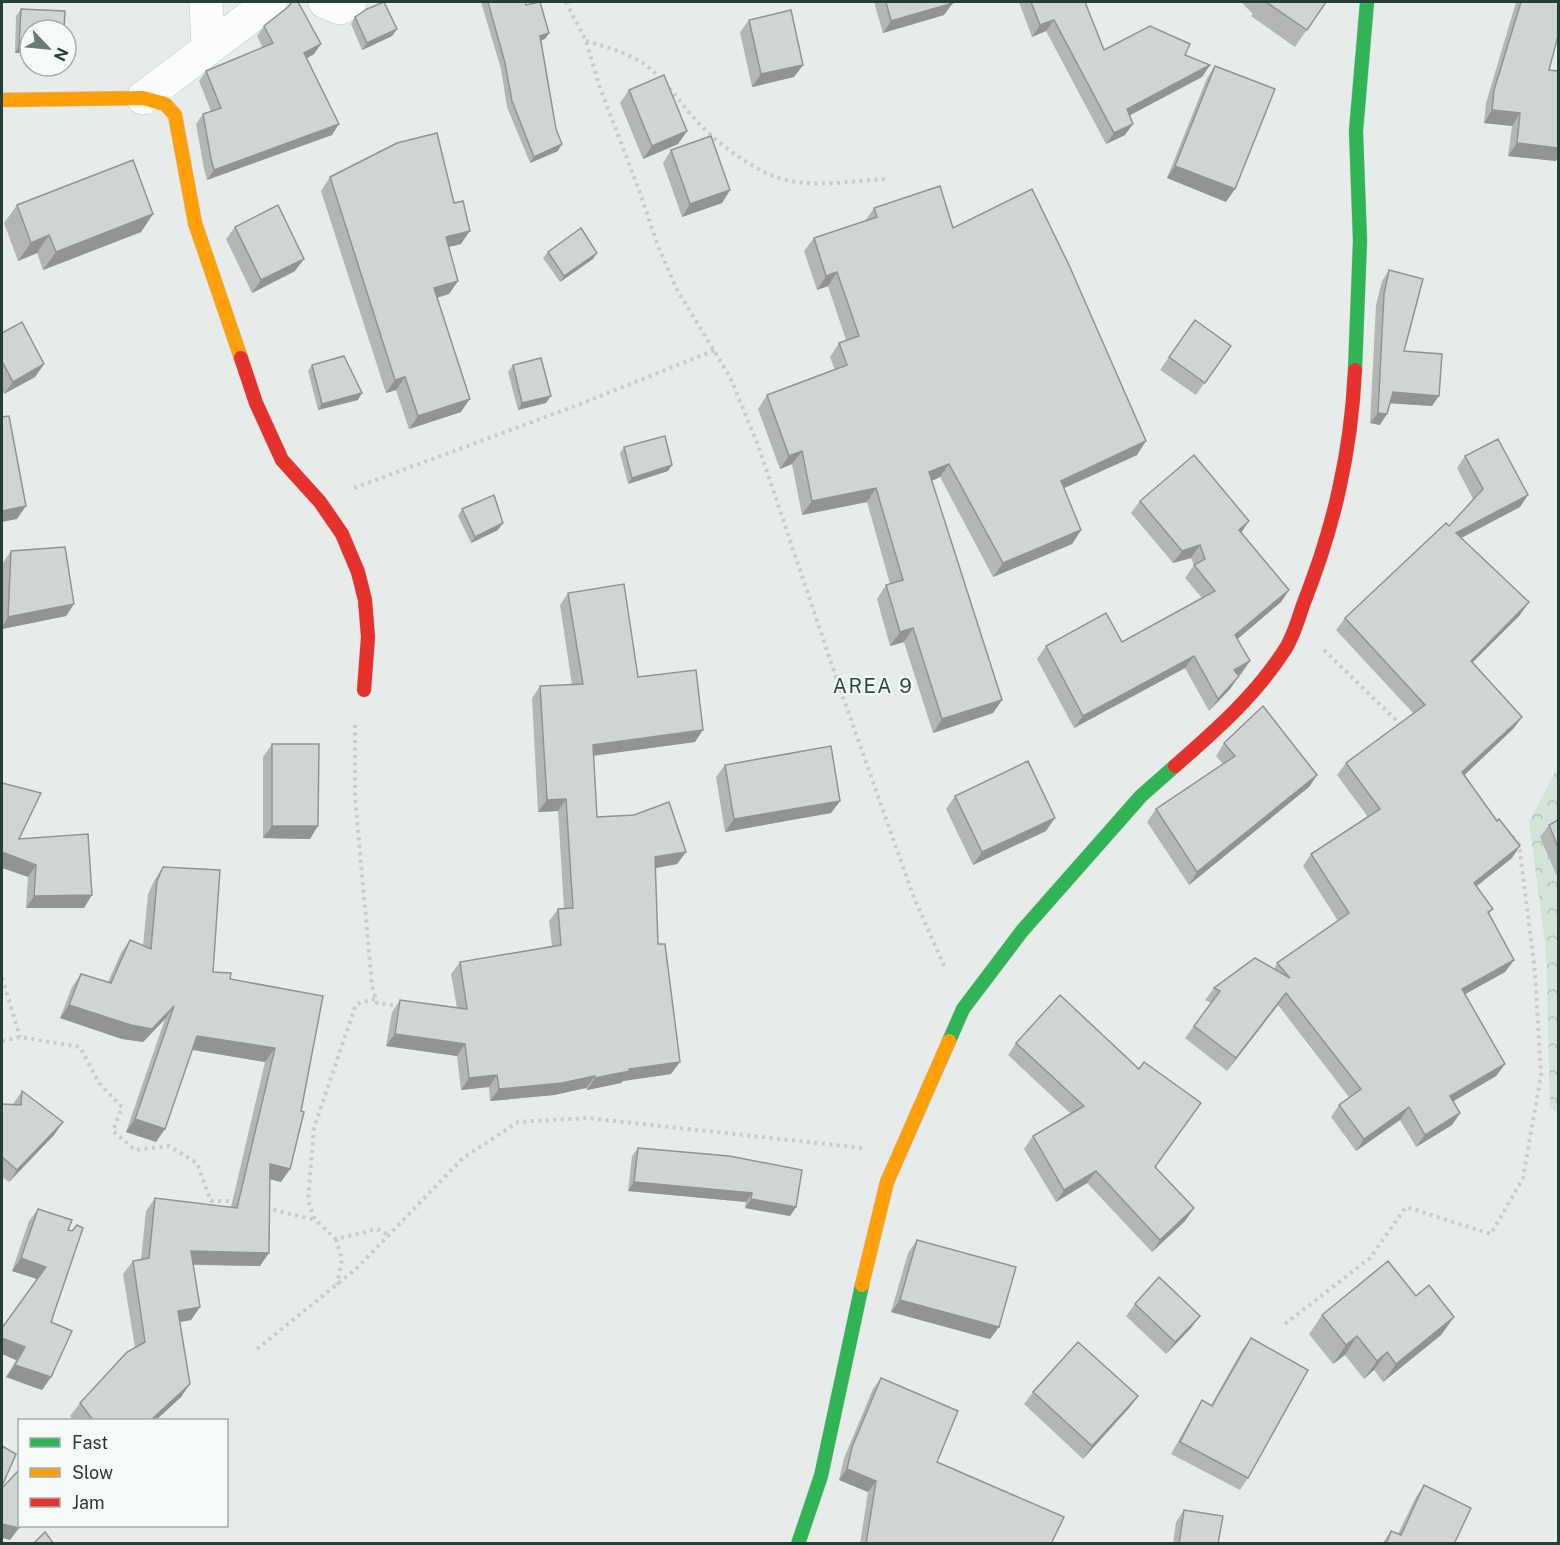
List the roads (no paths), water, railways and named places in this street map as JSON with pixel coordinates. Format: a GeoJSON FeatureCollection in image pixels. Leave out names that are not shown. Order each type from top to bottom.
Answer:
{"type":"FeatureCollection","features":[{"type":"Feature","properties":{"kind":"street"},"geometry":{"type":"LineString","coordinates":[[206,2],[208,49]]}},
{"type":"Feature","properties":{"kind":"street"},"geometry":{"type":"LineString","coordinates":[[143,98],[270,2]]}},
{"type":"Feature","properties":{"kind":"street"},"geometry":{"type":"LineString","coordinates":[[325,2],[340,8],[350,2]]}},
{"type":"Feature","properties":{"kind":"street"},"geometry":{"type":"LineString","coordinates":[[798,1544],[821,1476],[848,1344],[887,1182],[963,1009],[1022,931],[1141,796],[1220,727],[1259,686],[1286,649],[1322,558],[1347,458],[1353,409],[1360,241],[1356,131],[1367,2]]}},
{"type":"Feature","properties":{"kind":"street"},"geometry":{"type":"LineString","coordinates":[[2,100],[143,98],[165,104],[175,115],[195,223],[256,403],[282,460],[320,502],[342,534],[358,572],[365,600],[368,637],[364,690]]}},
{"type":"Feature","properties":{"kind":"district","name":"AREA 9"},"geometry":{"type":"Point","coordinates":[873,686]}}]}
